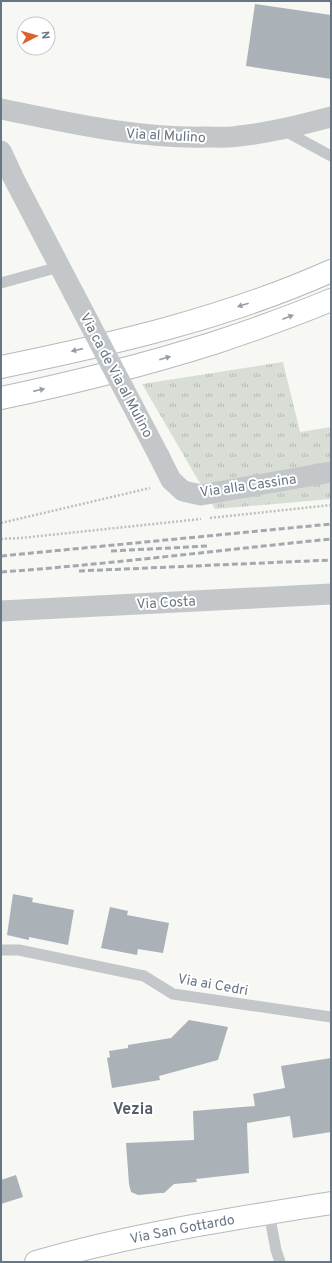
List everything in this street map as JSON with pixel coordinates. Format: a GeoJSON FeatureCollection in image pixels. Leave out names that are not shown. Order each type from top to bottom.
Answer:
{"type":"FeatureCollection","features":[{"type":"Feature","properties":{"kind":"main road"},"geometry":{"type":"LineString","coordinates":[[1,367],[131,338],[205,317],[277,293],[331,271]]}},
{"type":"Feature","properties":{"kind":"main road"},"geometry":{"type":"LineString","coordinates":[[1,398],[97,377],[182,353],[265,326],[331,300]]}},
{"type":"Feature","properties":{"kind":"main road","name":"Via San Gottardo"},"geometry":{"type":"LineString","coordinates":[[36,1262],[66,1253],[130,1238],[331,1203]]}},
{"type":"Feature","properties":{"kind":"street","name":"Via al Mulino"},"geometry":{"type":"LineString","coordinates":[[1,109],[86,127],[140,135],[193,138],[230,137],[282,130],[331,117]]}},
{"type":"Feature","properties":{"kind":"street"},"geometry":{"type":"LineString","coordinates":[[1,151],[59,267]]}},
{"type":"Feature","properties":{"kind":"street","name":"Via ca de Via al Mulino"},"geometry":{"type":"LineString","coordinates":[[59,267],[159,456]]}},
{"type":"Feature","properties":{"kind":"street","name":"Via alla Cassina"},"geometry":{"type":"LineString","coordinates":[[159,456],[171,480],[183,491],[201,495],[331,472]]}},
{"type":"Feature","properties":{"kind":"street","name":"Via Costa"},"geometry":{"type":"LineString","coordinates":[[1,611],[331,594]]}},
{"type":"Feature","properties":{"kind":"lane"},"geometry":{"type":"LineString","coordinates":[[282,130],[331,156]]}},
{"type":"Feature","properties":{"kind":"lane"},"geometry":{"type":"LineString","coordinates":[[1,283],[59,267]]}},
{"type":"Feature","properties":{"kind":"lane","name":"Via ai Cedri"},"geometry":{"type":"LineString","coordinates":[[1,950],[18,950],[144,976],[173,994],[331,1017]]}},
{"type":"Feature","properties":{"kind":"lane"},"geometry":{"type":"LineString","coordinates":[[269,1213],[276,1250],[280,1262]]}},
{"type":"Feature","properties":{"kind":"path"},"geometry":{"type":"LineString","coordinates":[[1,523],[150,489],[171,480]]}},
{"type":"Feature","properties":{"kind":"path"},"geometry":{"type":"LineString","coordinates":[[209,518],[331,505]]}},
{"type":"Feature","properties":{"kind":"path"},"geometry":{"type":"LineString","coordinates":[[1,539],[201,519]]}},
{"type":"Feature","properties":{"kind":"green space"},"geometry":{"type":"Polygon","coordinates":[[[283,362],[300,432],[331,427],[331,499],[215,509],[142,384],[283,362]]]}},
{"type":"Feature","properties":{"kind":"building"},"geometry":{"type":"Polygon","coordinates":[[[255,4],[331,15],[331,79],[246,66],[255,4]]]}},
{"type":"Feature","properties":{"kind":"building"},"geometry":{"type":"Polygon","coordinates":[[[13,894],[33,898],[32,902],[74,910],[68,945],[29,937],[29,940],[7,935],[13,894]]]}},
{"type":"Feature","properties":{"kind":"building"},"geometry":{"type":"Polygon","coordinates":[[[110,907],[128,911],[127,915],[169,923],[163,953],[138,949],[137,955],[101,948],[110,907]]]}},
{"type":"Feature","properties":{"kind":"building"},"geometry":{"type":"Polygon","coordinates":[[[189,1020],[228,1027],[218,1060],[159,1076],[160,1080],[112,1088],[107,1058],[110,1057],[109,1051],[128,1048],[128,1045],[171,1038],[189,1020]]]}},
{"type":"Feature","properties":{"kind":"building"},"geometry":{"type":"Polygon","coordinates":[[[331,1058],[331,1132],[293,1138],[290,1116],[247,1123],[249,1173],[196,1179],[197,1182],[174,1184],[164,1193],[138,1195],[131,1192],[126,1143],[194,1140],[193,1111],[255,1106],[253,1094],[285,1088],[281,1066],[331,1058]]]}},
{"type":"Feature","properties":{"kind":"building"},"geometry":{"type":"Polygon","coordinates":[[[16,1175],[23,1197],[1,1204],[1,1180],[16,1175]]]}},
{"type":"Feature","properties":{"kind":"railway"},"geometry":{"type":"LineString","coordinates":[[1,556],[331,524]]}},
{"type":"Feature","properties":{"kind":"railway"},"geometry":{"type":"LineString","coordinates":[[1,572],[125,561],[331,539]]}},
{"type":"Feature","properties":{"kind":"railway"},"geometry":{"type":"LineString","coordinates":[[111,551],[207,546]]}},
{"type":"Feature","properties":{"kind":"railway"},"geometry":{"type":"LineString","coordinates":[[79,571],[331,560]]}},
{"type":"Feature","properties":{"kind":"district","name":"Vezia"},"geometry":{"type":"Point","coordinates":[133,1108]}}]}
